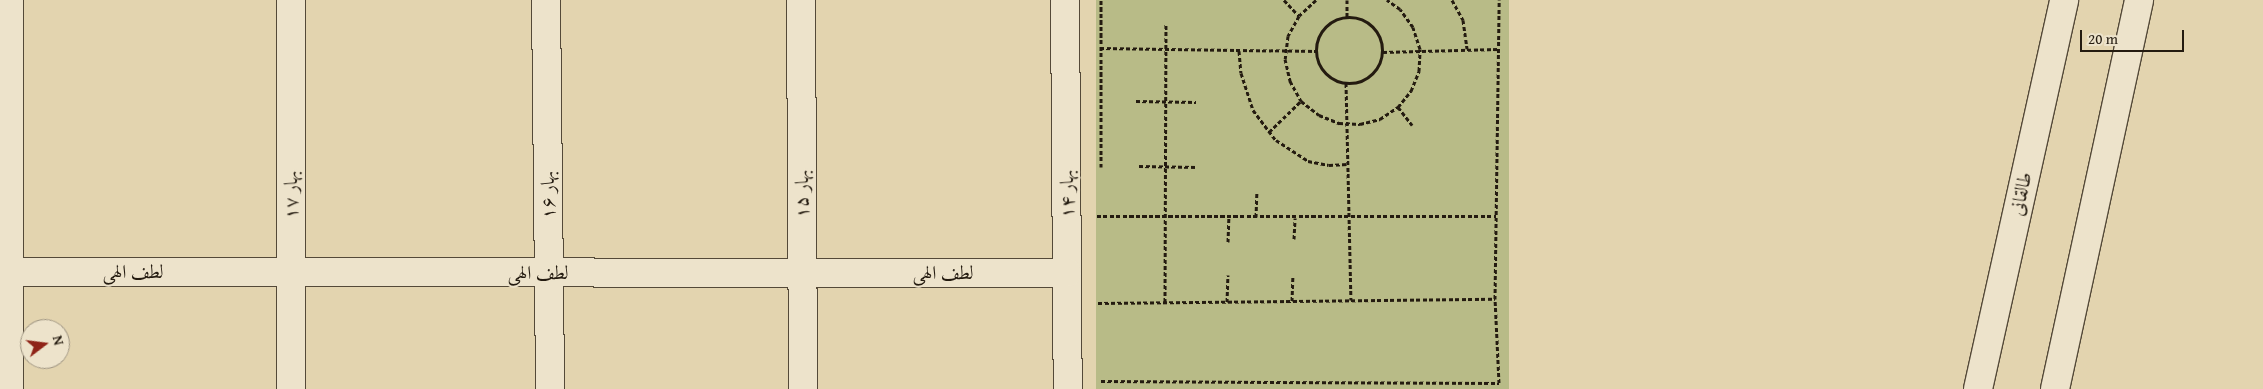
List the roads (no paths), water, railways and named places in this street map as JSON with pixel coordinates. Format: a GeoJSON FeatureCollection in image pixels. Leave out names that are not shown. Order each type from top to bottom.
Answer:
{"type":"FeatureCollection","features":[{"type":"Feature","properties":{"kind":"street"},"geometry":{"type":"LineString","coordinates":[[9,0],[9,389]]}},
{"type":"Feature","properties":{"kind":"street","name":"بهار ۱۷"},"geometry":{"type":"LineString","coordinates":[[290,0],[291,389]]}},
{"type":"Feature","properties":{"kind":"street","name":"بهار ۱۶"},"geometry":{"type":"LineString","coordinates":[[546,0],[550,389]]}},
{"type":"Feature","properties":{"kind":"street","name":"بهار ۱۵"},"geometry":{"type":"LineString","coordinates":[[801,0],[803,389]]}},
{"type":"Feature","properties":{"kind":"street","name":"بهار ۱۴"},"geometry":{"type":"LineString","coordinates":[[1065,0],[1068,389]]}},
{"type":"Feature","properties":{"kind":"street","name":"طالقانی"},"geometry":{"type":"LineString","coordinates":[[1978,389],[2064,0]]}},
{"type":"Feature","properties":{"kind":"street"},"geometry":{"type":"LineString","coordinates":[[2055,389],[2138,0]]}},
{"type":"Feature","properties":{"kind":"street","name":"لطف الهی"},"geometry":{"type":"LineString","coordinates":[[9,272],[1067,273]]}}]}
